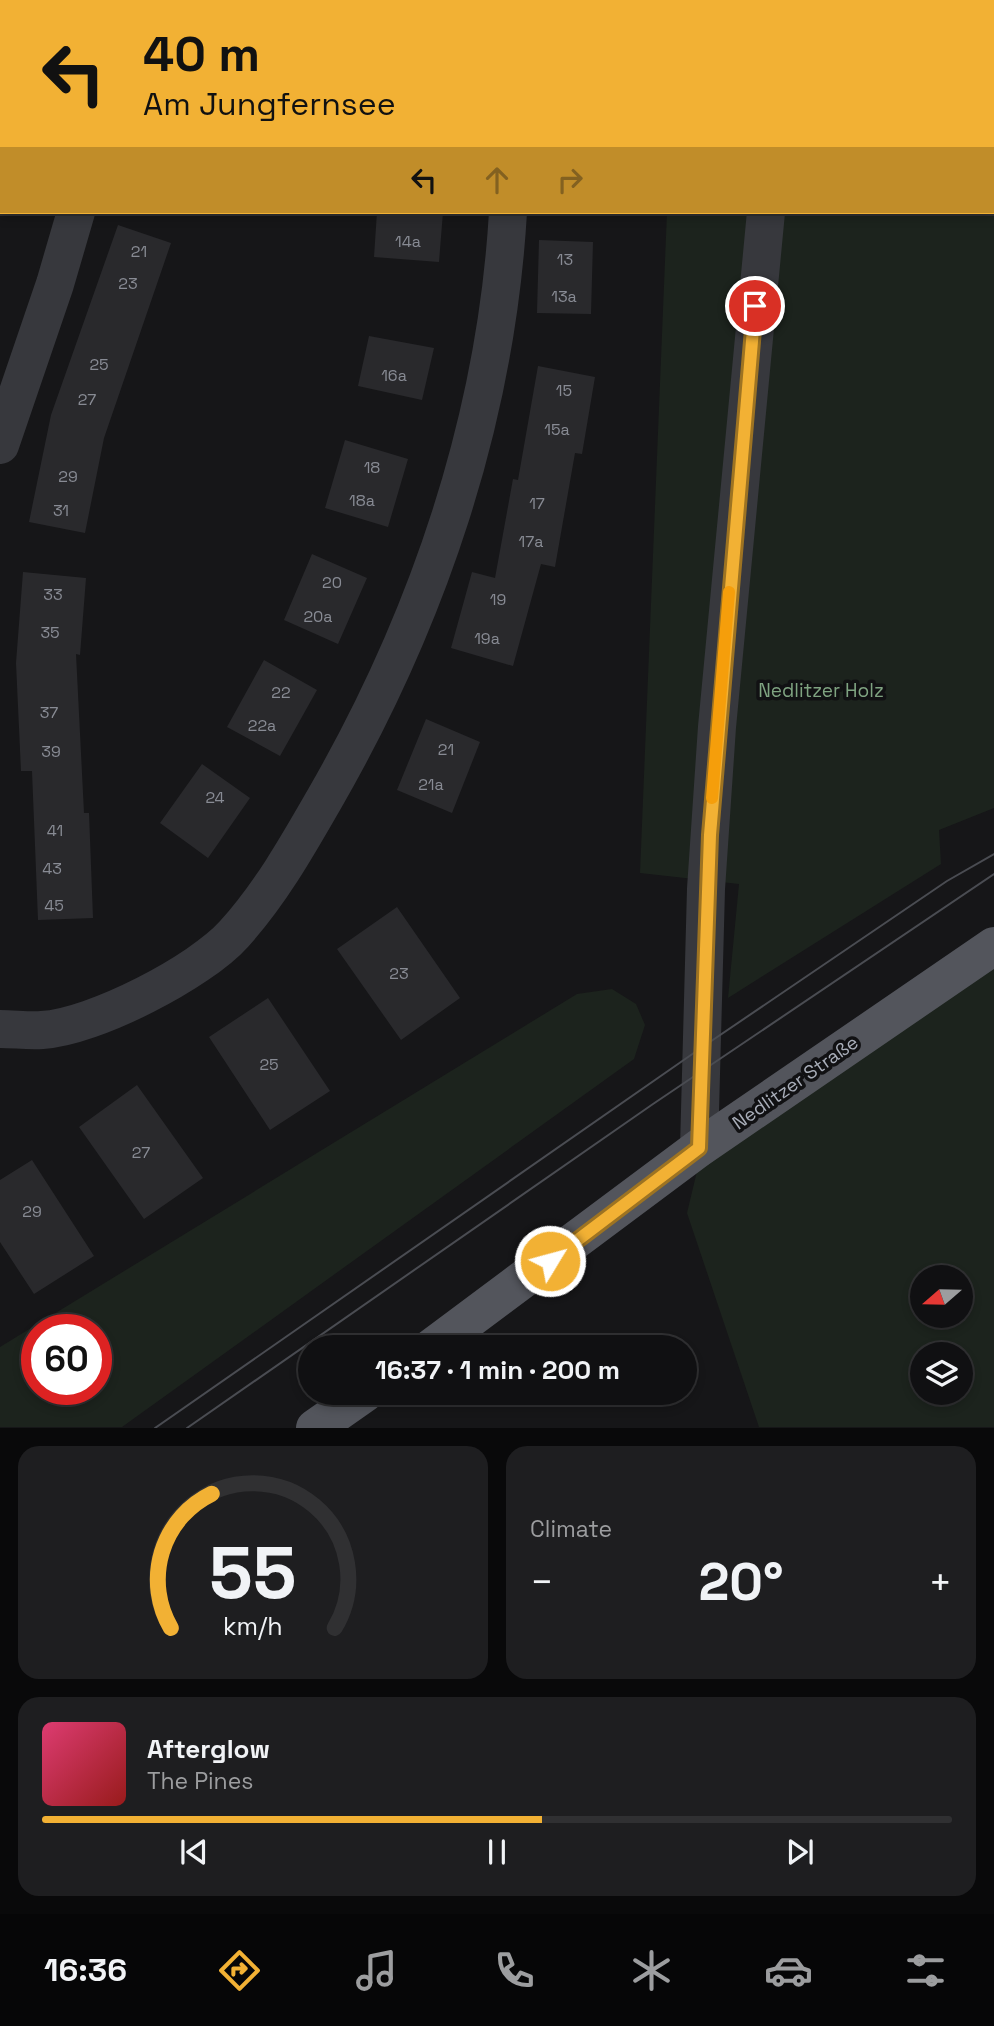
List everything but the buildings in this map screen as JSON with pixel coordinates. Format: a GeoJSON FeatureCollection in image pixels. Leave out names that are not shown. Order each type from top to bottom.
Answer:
{"type":"FeatureCollection","features":[{"type":"Feature","properties":{"kind":"main road","name":"Nedlitzer Straße"},"geometry":{"type":"LineString","coordinates":[[448,1335],[699,1148],[994,946]]}},
{"type":"Feature","properties":{"kind":"main road"},"geometry":{"type":"LineString","coordinates":[[315,1427],[347,1405]]}},
{"type":"Feature","properties":{"kind":"street"},"geometry":{"type":"LineString","coordinates":[[0,445],[55,284],[75,214]]}},
{"type":"Feature","properties":{"kind":"street"},"geometry":{"type":"LineString","coordinates":[[0,1028],[44,1030],[113,1010],[177,978],[232,936],[283,871],[356,743],[411,626],[457,501],[487,377],[506,253],[508,214]]}},
{"type":"Feature","properties":{"kind":"street"},"geometry":{"type":"LineString","coordinates":[[699,1148],[706,889],[715,754],[766,214]]}},
{"type":"Feature","properties":{"kind":"green space","name":"Nedlitzer Holz"},"geometry":{"type":"Polygon","coordinates":[[[667,214],[994,214],[994,808],[939,830],[941,864],[728,998],[739,884],[640,873],[667,214]]]}},
{"type":"Feature","properties":{"kind":"green space"},"geometry":{"type":"Polygon","coordinates":[[[994,963],[994,1427],[759,1427],[687,1213],[698,1167],[994,963]]]}},
{"type":"Feature","properties":{"kind":"green space"},"geometry":{"type":"Polygon","coordinates":[[[612,989],[636,1004],[645,1025],[634,1059],[122,1427],[0,1427],[0,1347],[21,1334],[21,1405],[112,1405],[112,1314],[54,1314],[577,994],[612,989]]]}},
{"type":"Feature","properties":{"kind":"tram line"},"geometry":{"type":"LineString","coordinates":[[155,1428],[701,1048],[947,881],[994,854]]}},
{"type":"Feature","properties":{"kind":"tram line"},"geometry":{"type":"LineString","coordinates":[[187,1428],[653,1104],[994,874]]}},
{"type":"Feature","properties":{"kind":"slow traffic"},"geometry":{"type":"LineString","coordinates":[[712,798],[729,592]]}},
{"type":"Feature","properties":{"kind":"route"},"geometry":{"type":"LineString","coordinates":[[550,1261],[699,1148],[706,889],[717,727],[755,306]]}}]}
